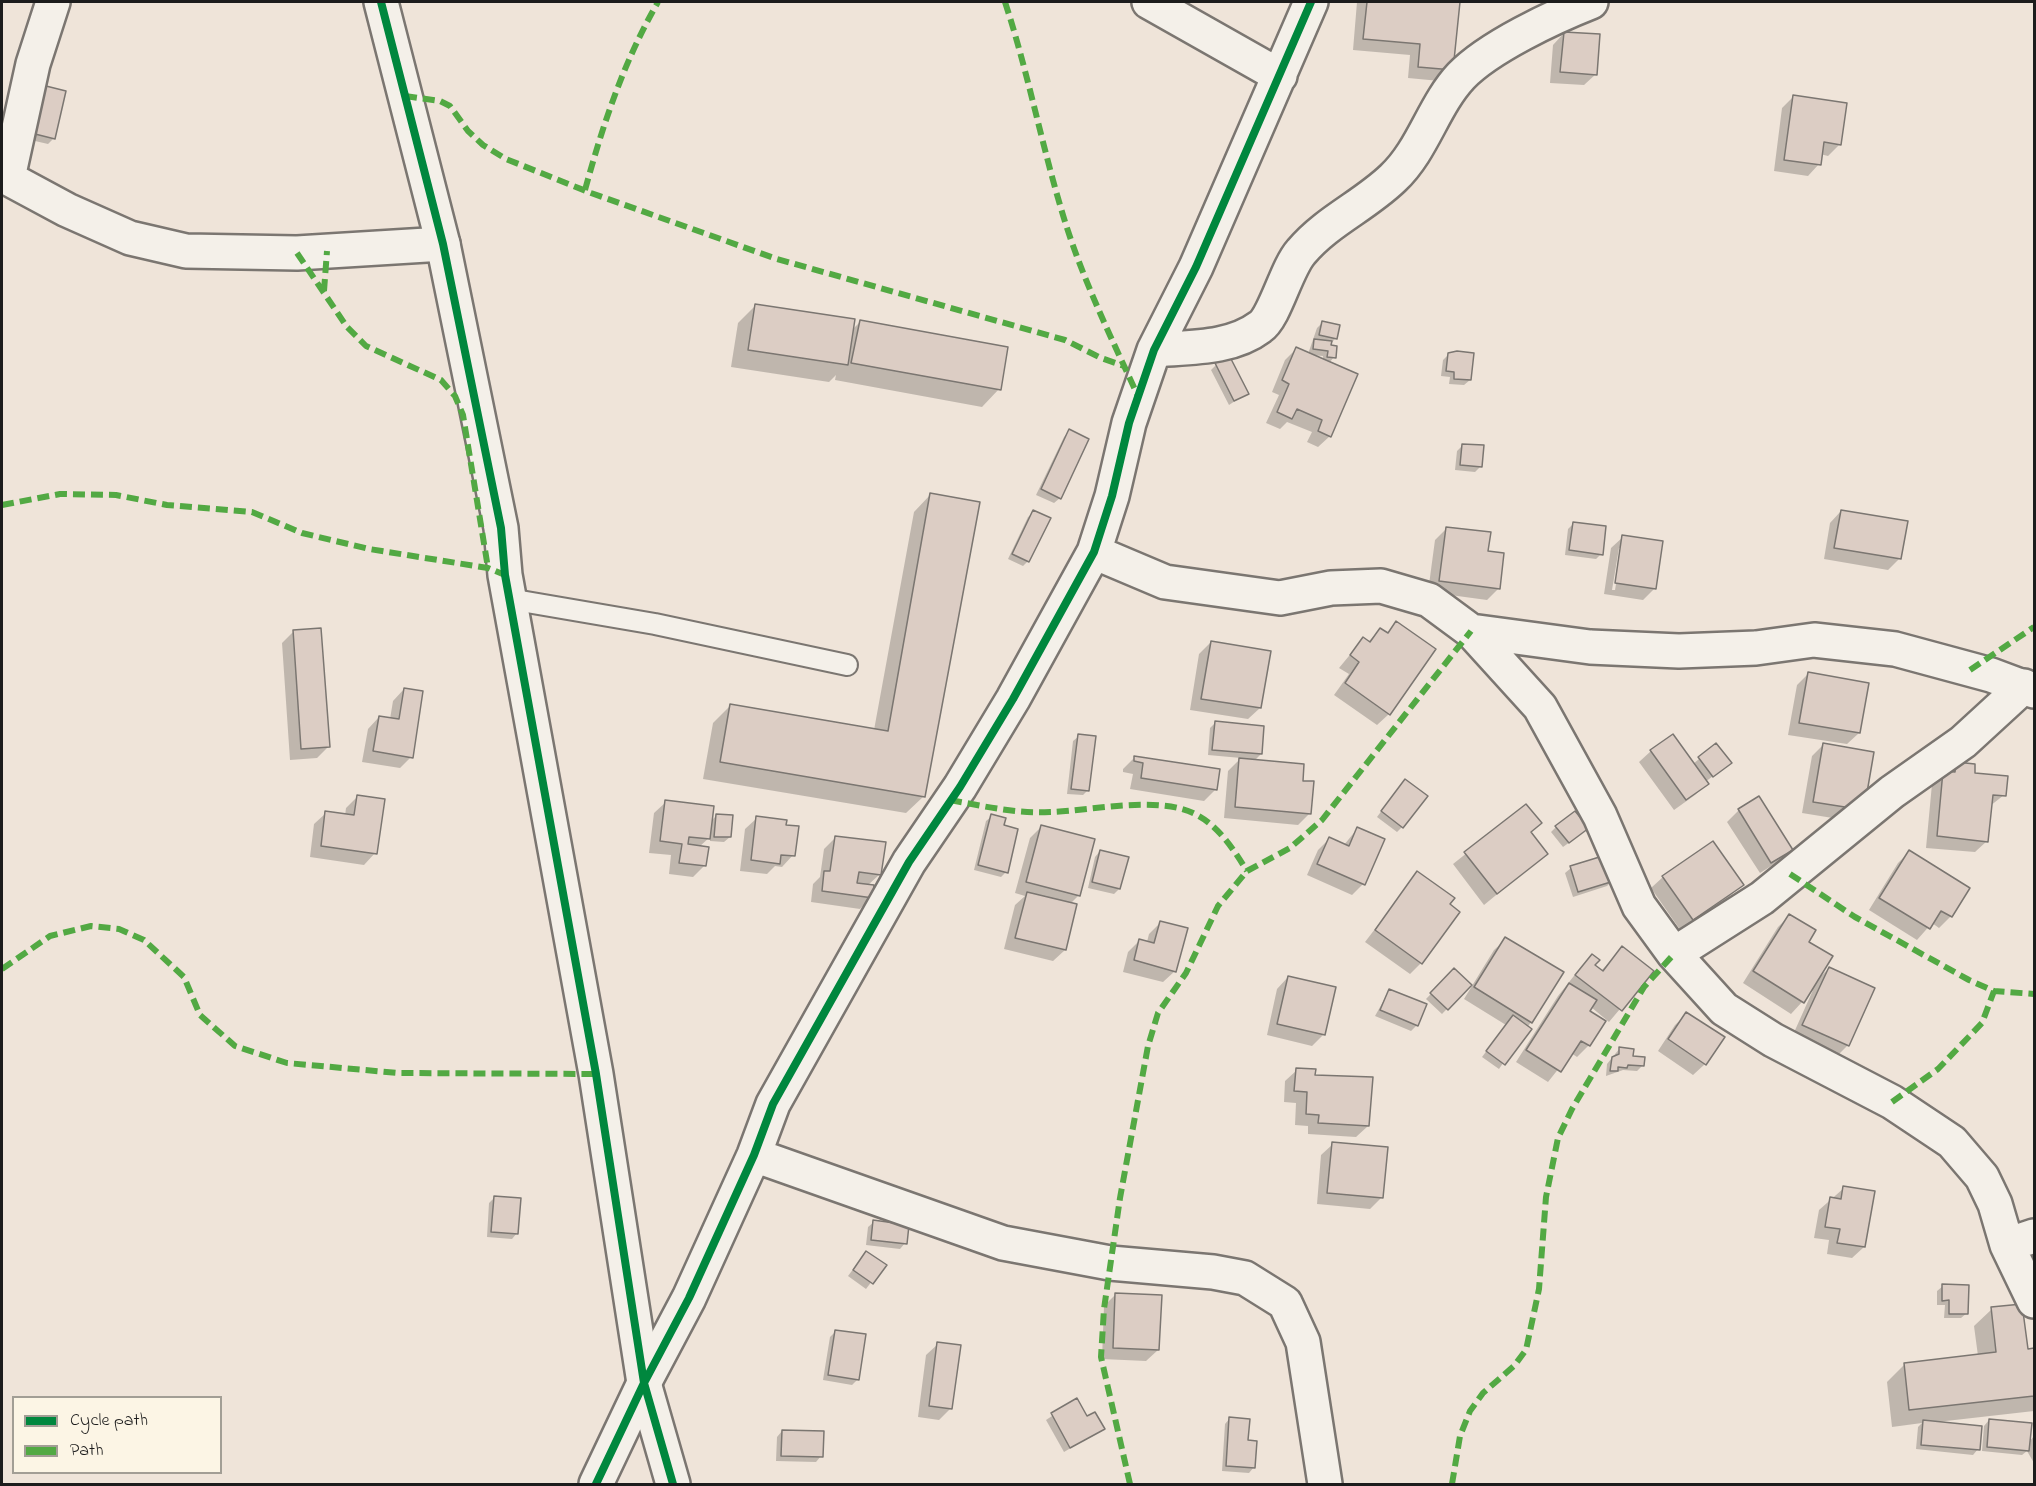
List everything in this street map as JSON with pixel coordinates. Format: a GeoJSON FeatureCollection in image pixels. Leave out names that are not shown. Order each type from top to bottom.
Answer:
{"type":"FeatureCollection","features":[{"type":"Feature","properties":{"kind":"street"},"geometry":{"type":"LineString","coordinates":[[53,2],[33,64],[5,176],[67,210],[130,238],[186,250],[297,253],[443,244]]}},
{"type":"Feature","properties":{"kind":"street"},"geometry":{"type":"LineString","coordinates":[[381,2],[443,244],[501,528],[510,599],[596,1074],[644,1383],[674,1485]]}},
{"type":"Feature","properties":{"kind":"street"},"geometry":{"type":"LineString","coordinates":[[1149,2],[1280,76]]}},
{"type":"Feature","properties":{"kind":"street"},"geometry":{"type":"LineString","coordinates":[[596,1485],[644,1383],[689,1298],[754,1155],[773,1104],[909,862],[960,787],[1007,709],[1094,552],[1112,496],[1129,423],[1154,350],[1196,267],[1311,2]]}},
{"type":"Feature","properties":{"kind":"street"},"geometry":{"type":"LineString","coordinates":[[1154,350],[1230,342],[1262,327],[1294,260],[1311,240],[1340,216],[1371,198],[1395,177],[1413,155],[1461,77],[1486,56],[1562,13],[1591,2]]}},
{"type":"Feature","properties":{"kind":"street"},"geometry":{"type":"LineString","coordinates":[[1094,552],[1165,582],[1280,598],[1331,588],[1381,586],[1429,600],[1471,631],[1540,707],[1600,816],[1639,906],[1674,954],[1724,1009],[1773,1040],[1892,1102],[1952,1142],[1982,1177],[1995,1204],[2020,1240],[2034,1301]]}},
{"type":"Feature","properties":{"kind":"street"},"geometry":{"type":"LineString","coordinates":[[1471,631],[1590,647],[1679,651],[1756,648],[1814,640],[1895,650],[2029,689]]}},
{"type":"Feature","properties":{"kind":"street"},"geometry":{"type":"LineString","coordinates":[[1674,954],[1762,898],[1892,792],[1963,742],[2029,689]]}},
{"type":"Feature","properties":{"kind":"street"},"geometry":{"type":"LineString","coordinates":[[754,1155],[1004,1243],[1110,1263],[1213,1272],[1245,1278],[1285,1303],[1303,1342],[1325,1485]]}},
{"type":"Feature","properties":{"kind":"lane"},"geometry":{"type":"LineString","coordinates":[[510,599],[655,624],[847,665]]}},
{"type":"Feature","properties":{"kind":"building"},"geometry":{"type":"Polygon","coordinates":[[[1367,2],[1460,2],[1453,70],[1418,67],[1420,44],[1363,39],[1367,2]]]}},
{"type":"Feature","properties":{"kind":"building"},"geometry":{"type":"Polygon","coordinates":[[[1564,32],[1600,34],[1597,75],[1560,72],[1564,32]]]}},
{"type":"Feature","properties":{"kind":"building"},"geometry":{"type":"Polygon","coordinates":[[[38,84],[66,91],[55,139],[27,132],[38,84]]]}},
{"type":"Feature","properties":{"kind":"building"},"geometry":{"type":"Polygon","coordinates":[[[1793,95],[1847,103],[1841,145],[1824,142],[1821,165],[1784,160],[1793,95]]]}},
{"type":"Feature","properties":{"kind":"building"},"geometry":{"type":"Polygon","coordinates":[[[755,304],[855,319],[848,365],[748,350],[755,304]]]}},
{"type":"Feature","properties":{"kind":"building"},"geometry":{"type":"Polygon","coordinates":[[[860,320],[1008,347],[1001,390],[851,363],[860,320]]]}},
{"type":"Feature","properties":{"kind":"building"},"geometry":{"type":"Polygon","coordinates":[[[1322,321],[1340,325],[1337,339],[1319,335],[1322,321]]]}},
{"type":"Feature","properties":{"kind":"building"},"geometry":{"type":"Polygon","coordinates":[[[1314,339],[1332,341],[1331,345],[1337,346],[1336,358],[1327,357],[1328,351],[1313,349],[1314,339]]]}},
{"type":"Feature","properties":{"kind":"building"},"geometry":{"type":"Polygon","coordinates":[[[1296,347],[1358,374],[1331,437],[1318,431],[1322,420],[1297,409],[1292,419],[1277,412],[1289,384],[1282,380],[1296,347]]]}},
{"type":"Feature","properties":{"kind":"building"},"geometry":{"type":"Polygon","coordinates":[[[1457,351],[1474,353],[1471,380],[1454,379],[1454,372],[1446,371],[1448,353],[1457,351]]]}},
{"type":"Feature","properties":{"kind":"building"},"geometry":{"type":"Polygon","coordinates":[[[1230,357],[1249,394],[1234,401],[1215,363],[1230,357]]]}},
{"type":"Feature","properties":{"kind":"building"},"geometry":{"type":"Polygon","coordinates":[[[1069,429],[1089,439],[1061,499],[1041,489],[1069,429]]]}},
{"type":"Feature","properties":{"kind":"building"},"geometry":{"type":"Polygon","coordinates":[[[1462,444],[1484,445],[1482,467],[1460,465],[1462,444]]]}},
{"type":"Feature","properties":{"kind":"building"},"geometry":{"type":"Polygon","coordinates":[[[930,493],[980,502],[925,797],[720,762],[730,704],[888,731],[930,493]]]}},
{"type":"Feature","properties":{"kind":"building"},"geometry":{"type":"Polygon","coordinates":[[[1033,510],[1051,518],[1029,562],[1012,554],[1033,510]]]}},
{"type":"Feature","properties":{"kind":"building"},"geometry":{"type":"Polygon","coordinates":[[[1841,510],[1908,521],[1901,559],[1834,548],[1841,510]]]}},
{"type":"Feature","properties":{"kind":"building"},"geometry":{"type":"Polygon","coordinates":[[[1573,522],[1606,526],[1603,555],[1569,550],[1573,522]]]}},
{"type":"Feature","properties":{"kind":"building"},"geometry":{"type":"Polygon","coordinates":[[[1446,527],[1491,532],[1488,551],[1504,553],[1500,589],[1439,581],[1446,527]]]}},
{"type":"Feature","properties":{"kind":"building"},"geometry":{"type":"Polygon","coordinates":[[[1622,535],[1663,541],[1656,589],[1615,583],[1622,535]]]}},
{"type":"Feature","properties":{"kind":"building"},"geometry":{"type":"Polygon","coordinates":[[[1396,621],[1436,649],[1390,715],[1345,683],[1359,662],[1350,655],[1363,637],[1370,642],[1380,628],[1388,633],[1396,621]]]}},
{"type":"Feature","properties":{"kind":"building"},"geometry":{"type":"Polygon","coordinates":[[[321,628],[330,747],[301,749],[293,630],[321,628]]]}},
{"type":"Feature","properties":{"kind":"building"},"geometry":{"type":"Polygon","coordinates":[[[1211,641],[1271,651],[1261,708],[1201,699],[1211,641]]]}},
{"type":"Feature","properties":{"kind":"building"},"geometry":{"type":"Polygon","coordinates":[[[1808,672],[1869,683],[1860,733],[1799,723],[1808,672]]]}},
{"type":"Feature","properties":{"kind":"building"},"geometry":{"type":"Polygon","coordinates":[[[404,688],[423,691],[413,758],[373,751],[379,716],[399,719],[404,688]]]}},
{"type":"Feature","properties":{"kind":"building"},"geometry":{"type":"Polygon","coordinates":[[[1215,721],[1264,726],[1262,754],[1212,750],[1215,721]]]}},
{"type":"Feature","properties":{"kind":"building"},"geometry":{"type":"Polygon","coordinates":[[[1078,734],[1096,736],[1089,791],[1071,789],[1078,734]]]}},
{"type":"Feature","properties":{"kind":"building"},"geometry":{"type":"Polygon","coordinates":[[[1673,734],[1709,784],[1686,800],[1650,750],[1673,734]]]}},
{"type":"Feature","properties":{"kind":"building"},"geometry":{"type":"Polygon","coordinates":[[[1716,743],[1732,763],[1713,777],[1698,757],[1716,743]]]}},
{"type":"Feature","properties":{"kind":"building"},"geometry":{"type":"Polygon","coordinates":[[[1823,743],[1874,752],[1864,810],[1813,802],[1823,743]]]}},
{"type":"Feature","properties":{"kind":"building"},"geometry":{"type":"Polygon","coordinates":[[[1134,756],[1220,769],[1217,790],[1141,778],[1143,763],[1134,761],[1134,756]]]}},
{"type":"Feature","properties":{"kind":"building"},"geometry":{"type":"Polygon","coordinates":[[[1239,758],[1304,764],[1303,781],[1314,781],[1311,814],[1235,807],[1239,758]]]}},
{"type":"Feature","properties":{"kind":"building"},"geometry":{"type":"Polygon","coordinates":[[[1956,762],[1975,764],[1975,773],[2008,776],[2006,796],[1993,795],[1988,842],[1937,836],[1943,771],[1955,772],[1956,762]]]}},
{"type":"Feature","properties":{"kind":"building"},"geometry":{"type":"Polygon","coordinates":[[[1405,779],[1428,796],[1403,828],[1381,811],[1405,779]]]}},
{"type":"Feature","properties":{"kind":"building"},"geometry":{"type":"Polygon","coordinates":[[[357,795],[385,799],[377,854],[321,846],[325,811],[354,815],[357,795]]]}},
{"type":"Feature","properties":{"kind":"building"},"geometry":{"type":"Polygon","coordinates":[[[1759,796],[1793,850],[1771,863],[1738,809],[1759,796]]]}},
{"type":"Feature","properties":{"kind":"building"},"geometry":{"type":"Polygon","coordinates":[[[665,800],[714,806],[710,839],[689,837],[688,844],[709,847],[706,866],[679,863],[682,844],[660,841],[665,800]]]}},
{"type":"Feature","properties":{"kind":"building"},"geometry":{"type":"Polygon","coordinates":[[[1526,804],[1542,823],[1531,832],[1548,854],[1497,894],[1464,852],[1526,804]]]}},
{"type":"Feature","properties":{"kind":"building"},"geometry":{"type":"Polygon","coordinates":[[[1575,811],[1589,828],[1569,843],[1555,826],[1575,811]]]}},
{"type":"Feature","properties":{"kind":"building"},"geometry":{"type":"Polygon","coordinates":[[[716,814],[733,815],[731,837],[714,837],[716,814]]]}},
{"type":"Feature","properties":{"kind":"building"},"geometry":{"type":"Polygon","coordinates":[[[991,814],[1006,818],[1004,825],[1018,829],[1008,873],[978,865],[991,814]]]}},
{"type":"Feature","properties":{"kind":"building"},"geometry":{"type":"Polygon","coordinates":[[[756,816],[787,820],[786,825],[799,826],[795,856],[781,855],[780,864],[751,860],[756,816]]]}},
{"type":"Feature","properties":{"kind":"building"},"geometry":{"type":"Polygon","coordinates":[[[1041,825],[1095,839],[1080,896],[1026,882],[1041,825]]]}},
{"type":"Feature","properties":{"kind":"building"},"geometry":{"type":"Polygon","coordinates":[[[1357,827],[1385,839],[1365,885],[1317,864],[1329,837],[1349,846],[1357,827]]]}},
{"type":"Feature","properties":{"kind":"building"},"geometry":{"type":"Polygon","coordinates":[[[835,836],[886,842],[881,875],[859,872],[857,883],[874,885],[873,898],[822,891],[824,871],[830,871],[835,836]]]}},
{"type":"Feature","properties":{"kind":"building"},"geometry":{"type":"Polygon","coordinates":[[[1713,841],[1744,885],[1693,920],[1662,876],[1713,841]]]}},
{"type":"Feature","properties":{"kind":"building"},"geometry":{"type":"Polygon","coordinates":[[[1100,850],[1129,857],[1120,889],[1092,882],[1100,850]]]}},
{"type":"Feature","properties":{"kind":"building"},"geometry":{"type":"Polygon","coordinates":[[[1909,850],[1970,888],[1952,917],[1941,911],[1930,929],[1879,898],[1909,850]]]}},
{"type":"Feature","properties":{"kind":"building"},"geometry":{"type":"Polygon","coordinates":[[[1606,855],[1614,881],[1578,892],[1570,866],[1606,855]]]}},
{"type":"Feature","properties":{"kind":"building"},"geometry":{"type":"Polygon","coordinates":[[[1417,871],[1455,898],[1450,904],[1460,912],[1422,964],[1375,930],[1417,871]]]}},
{"type":"Feature","properties":{"kind":"building"},"geometry":{"type":"Polygon","coordinates":[[[1027,892],[1077,904],[1066,950],[1015,938],[1027,892]]]}},
{"type":"Feature","properties":{"kind":"building"},"geometry":{"type":"Polygon","coordinates":[[[1789,914],[1816,930],[1809,942],[1833,956],[1804,1003],[1753,971],[1789,914]]]}},
{"type":"Feature","properties":{"kind":"building"},"geometry":{"type":"Polygon","coordinates":[[[1160,921],[1188,928],[1176,972],[1134,960],[1139,939],[1154,943],[1160,921]]]}},
{"type":"Feature","properties":{"kind":"building"},"geometry":{"type":"Polygon","coordinates":[[[1505,937],[1564,972],[1532,1023],[1474,987],[1505,937]]]}},
{"type":"Feature","properties":{"kind":"building"},"geometry":{"type":"Polygon","coordinates":[[[1622,946],[1654,971],[1622,1011],[1575,975],[1592,954],[1600,960],[1595,965],[1603,971],[1622,946]]]}},
{"type":"Feature","properties":{"kind":"building"},"geometry":{"type":"Polygon","coordinates":[[[1829,967],[1875,988],[1849,1046],[1802,1025],[1829,967]]]}},
{"type":"Feature","properties":{"kind":"building"},"geometry":{"type":"Polygon","coordinates":[[[1454,968],[1472,985],[1448,1010],[1430,993],[1454,968]]]}},
{"type":"Feature","properties":{"kind":"building"},"geometry":{"type":"Polygon","coordinates":[[[1288,976],[1336,987],[1325,1035],[1277,1024],[1288,976]]]}},
{"type":"Feature","properties":{"kind":"building"},"geometry":{"type":"Polygon","coordinates":[[[1569,983],[1597,1000],[1590,1011],[1606,1021],[1590,1046],[1581,1041],[1561,1072],[1526,1050],[1569,983]]]}},
{"type":"Feature","properties":{"kind":"building"},"geometry":{"type":"Polygon","coordinates":[[[1389,989],[1427,1004],[1418,1026],[1380,1010],[1389,989]]]}},
{"type":"Feature","properties":{"kind":"building"},"geometry":{"type":"Polygon","coordinates":[[[1686,1012],[1725,1037],[1706,1065],[1668,1039],[1686,1012]]]}},
{"type":"Feature","properties":{"kind":"building"},"geometry":{"type":"Polygon","coordinates":[[[1513,1015],[1532,1029],[1505,1065],[1486,1051],[1513,1015]]]}},
{"type":"Feature","properties":{"kind":"building"},"geometry":{"type":"Polygon","coordinates":[[[1619,1047],[1634,1049],[1633,1056],[1645,1057],[1644,1066],[1628,1065],[1627,1068],[1618,1067],[1618,1071],[1610,1071],[1612,1057],[1619,1054],[1619,1047]]]}},
{"type":"Feature","properties":{"kind":"building"},"geometry":{"type":"Polygon","coordinates":[[[1296,1068],[1316,1069],[1315,1075],[1373,1077],[1369,1126],[1318,1123],[1319,1115],[1306,1114],[1307,1092],[1294,1091],[1296,1068]]]}},
{"type":"Feature","properties":{"kind":"building"},"geometry":{"type":"Polygon","coordinates":[[[1332,1142],[1388,1147],[1383,1198],[1327,1193],[1332,1142]]]}},
{"type":"Feature","properties":{"kind":"building"},"geometry":{"type":"Polygon","coordinates":[[[1843,1186],[1875,1191],[1865,1247],[1837,1243],[1840,1229],[1825,1227],[1830,1197],[1841,1199],[1843,1186]]]}},
{"type":"Feature","properties":{"kind":"building"},"geometry":{"type":"Polygon","coordinates":[[[494,1196],[521,1198],[518,1234],[491,1232],[494,1196]]]}},
{"type":"Feature","properties":{"kind":"building"},"geometry":{"type":"Polygon","coordinates":[[[873,1220],[909,1225],[907,1244],[871,1240],[873,1220]]]}},
{"type":"Feature","properties":{"kind":"building"},"geometry":{"type":"Polygon","coordinates":[[[866,1251],[887,1265],[873,1284],[853,1270],[866,1251]]]}},
{"type":"Feature","properties":{"kind":"building"},"geometry":{"type":"Polygon","coordinates":[[[1942,1284],[1969,1285],[1968,1314],[1949,1314],[1949,1300],[1942,1301],[1942,1284]]]}},
{"type":"Feature","properties":{"kind":"building"},"geometry":{"type":"Polygon","coordinates":[[[1115,1293],[1162,1295],[1159,1350],[1113,1348],[1115,1293]]]}},
{"type":"Feature","properties":{"kind":"building"},"geometry":{"type":"Polygon","coordinates":[[[2022,1304],[2028,1349],[2034,1348],[2034,1396],[1909,1410],[1904,1363],[1996,1352],[1991,1307],[2022,1304]]]}},
{"type":"Feature","properties":{"kind":"building"},"geometry":{"type":"Polygon","coordinates":[[[835,1330],[866,1334],[859,1380],[828,1375],[835,1330]]]}},
{"type":"Feature","properties":{"kind":"building"},"geometry":{"type":"Polygon","coordinates":[[[937,1342],[961,1345],[952,1409],[929,1406],[937,1342]]]}},
{"type":"Feature","properties":{"kind":"building"},"geometry":{"type":"Polygon","coordinates":[[[1077,1398],[1087,1416],[1095,1412],[1105,1429],[1070,1448],[1051,1413],[1077,1398]]]}},
{"type":"Feature","properties":{"kind":"building"},"geometry":{"type":"Polygon","coordinates":[[[1229,1417],[1250,1419],[1248,1440],[1257,1441],[1255,1468],[1226,1466],[1229,1417]]]}},
{"type":"Feature","properties":{"kind":"building"},"geometry":{"type":"Polygon","coordinates":[[[1989,1419],[2032,1423],[2029,1451],[1987,1447],[1989,1419]]]}},
{"type":"Feature","properties":{"kind":"building"},"geometry":{"type":"Polygon","coordinates":[[[1923,1420],[1982,1426],[1980,1450],[1921,1445],[1923,1420]]]}},
{"type":"Feature","properties":{"kind":"building"},"geometry":{"type":"Polygon","coordinates":[[[782,1430],[824,1431],[823,1457],[781,1456],[782,1430]]]}},
{"type":"Feature","properties":{"kind":"marked path"},"geometry":{"type":"LineString","coordinates":[[585,190],[616,93],[635,47],[658,2]]}},
{"type":"Feature","properties":{"kind":"marked path"},"geometry":{"type":"LineString","coordinates":[[1005,2],[1053,180],[1076,254],[1138,396]]}},
{"type":"Feature","properties":{"kind":"marked path"},"geometry":{"type":"LineString","coordinates":[[405,96],[440,101],[450,106],[468,131],[483,145],[506,159],[591,193],[777,259],[1065,340],[1101,358],[1124,366]]}},
{"type":"Feature","properties":{"kind":"marked path"},"geometry":{"type":"LineString","coordinates":[[324,291],[327,251]]}},
{"type":"Feature","properties":{"kind":"marked path"},"geometry":{"type":"LineString","coordinates":[[297,253],[347,327],[366,346],[441,380],[455,396],[463,415],[488,568]]}},
{"type":"Feature","properties":{"kind":"marked path"},"geometry":{"type":"LineString","coordinates":[[2,505],[60,494],[116,495],[167,505],[252,512],[302,533],[369,549],[488,568],[505,575]]}},
{"type":"Feature","properties":{"kind":"marked path"},"geometry":{"type":"LineString","coordinates":[[1970,670],[2034,627]]}},
{"type":"Feature","properties":{"kind":"marked path"},"geometry":{"type":"LineString","coordinates":[[1130,1484],[1101,1357],[1104,1309],[1120,1198],[1148,1046],[1158,1013],[1186,973],[1218,906],[1247,871],[1290,848],[1322,820],[1471,631]]}},
{"type":"Feature","properties":{"kind":"marked path"},"geometry":{"type":"LineString","coordinates":[[950,800],[1025,812],[1143,805],[1180,808],[1195,814],[1218,831],[1247,871]]}},
{"type":"Feature","properties":{"kind":"marked path"},"geometry":{"type":"LineString","coordinates":[[1790,874],[1855,917],[1969,980],[1994,991],[2034,994]]}},
{"type":"Feature","properties":{"kind":"marked path"},"geometry":{"type":"LineString","coordinates":[[2,969],[50,936],[91,926],[119,929],[144,940],[184,977],[200,1015],[235,1046],[287,1063],[398,1073],[596,1074]]}},
{"type":"Feature","properties":{"kind":"marked path"},"geometry":{"type":"LineString","coordinates":[[1452,1484],[1460,1436],[1470,1411],[1483,1393],[1514,1366],[1526,1350],[1539,1289],[1546,1197],[1558,1138],[1572,1109],[1644,987],[1674,954]]}},
{"type":"Feature","properties":{"kind":"marked path"},"geometry":{"type":"LineString","coordinates":[[1892,1102],[1938,1069],[1982,1023],[1994,991]]}},
{"type":"Feature","properties":{"kind":"cycle path"},"geometry":{"type":"LineString","coordinates":[[381,2],[443,244],[501,528],[505,575],[596,1074],[644,1383],[673,1484]]}},
{"type":"Feature","properties":{"kind":"cycle path"},"geometry":{"type":"LineString","coordinates":[[596,1484],[644,1383],[689,1298],[754,1155],[773,1104],[909,862],[960,787],[1013,699],[1094,552],[1112,496],[1129,423],[1154,350],[1196,267],[1311,2]]}}]}
